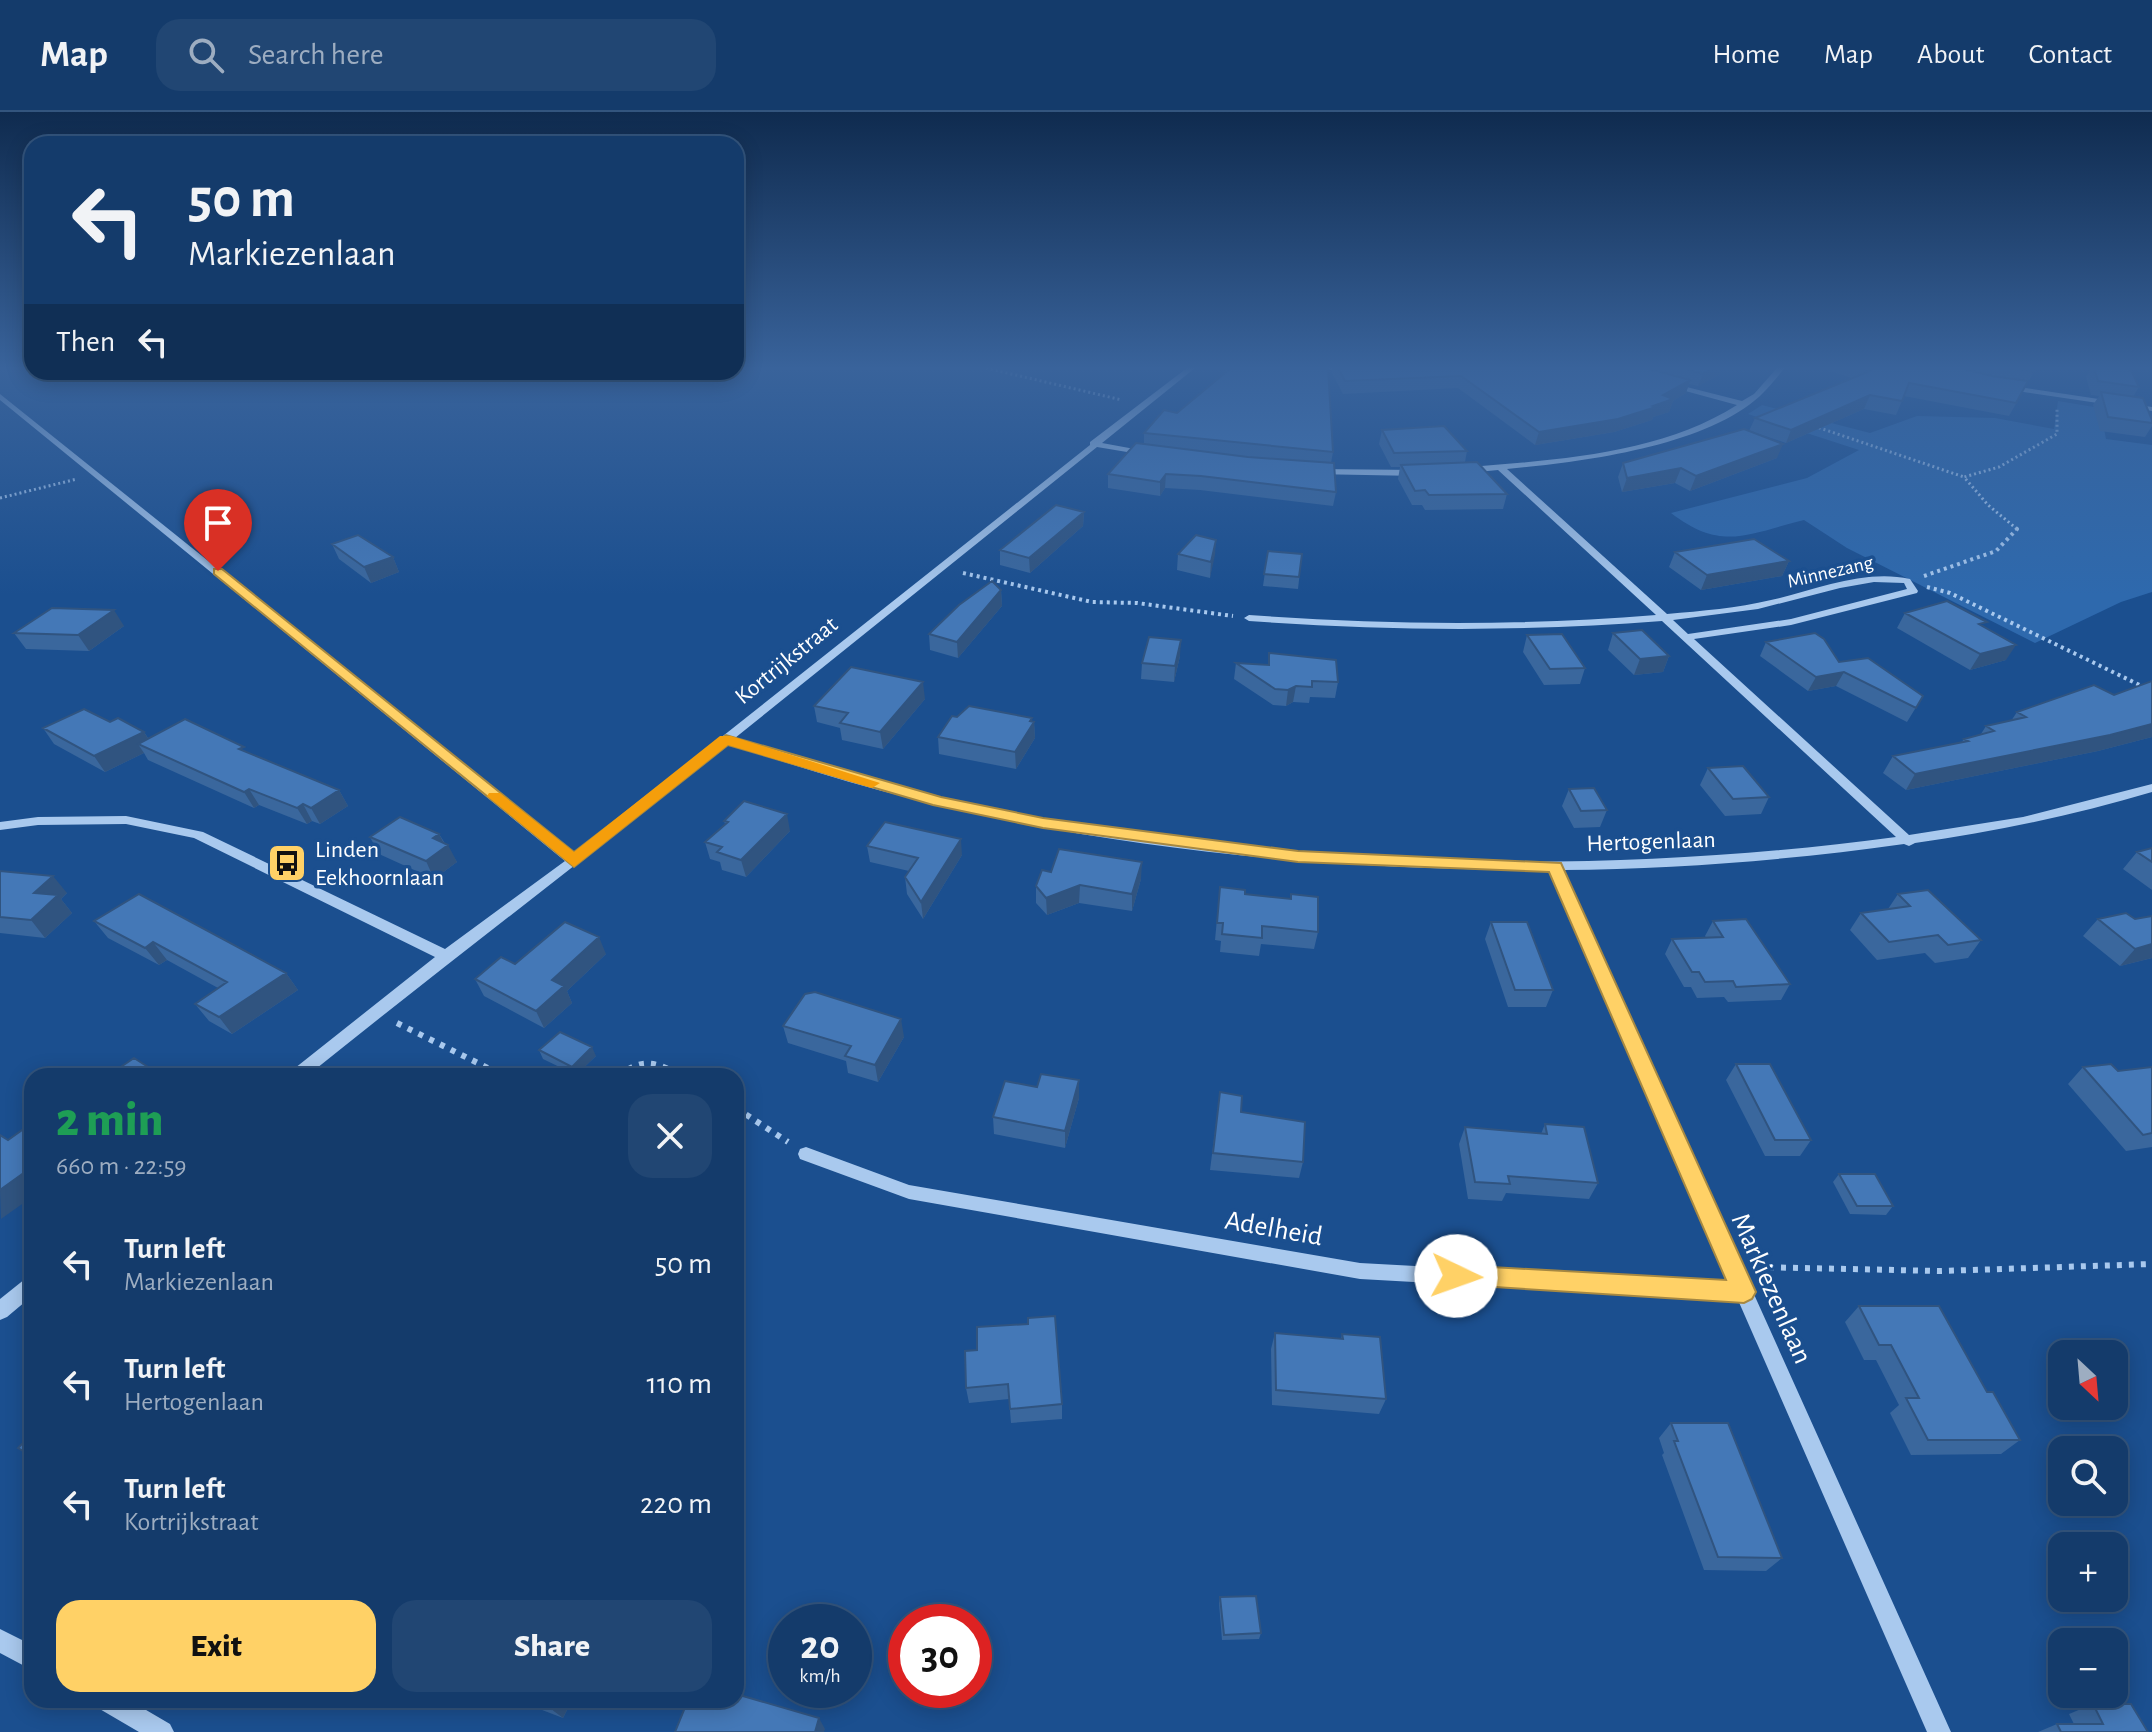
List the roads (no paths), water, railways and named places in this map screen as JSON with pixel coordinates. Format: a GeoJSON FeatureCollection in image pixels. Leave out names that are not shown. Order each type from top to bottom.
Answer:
{"type":"FeatureCollection","features":[{"type":"Feature","properties":{"kind":"street"},"geometry":{"type":"LineString","coordinates":[[59,444],[574,861]]}},
{"type":"Feature","properties":{"kind":"street"},"geometry":{"type":"LineString","coordinates":[[1093,444],[1152,454]]}},
{"type":"Feature","properties":{"kind":"street","name":"Kortrijkstraat"},"geometry":{"type":"LineString","coordinates":[[306,1068],[446,956],[574,861],[1093,444]]}},
{"type":"Feature","properties":{"kind":"street"},"geometry":{"type":"LineString","coordinates":[[1460,471],[1575,459],[1644,444]]}},
{"type":"Feature","properties":{"kind":"street"},"geometry":{"type":"LineString","coordinates":[[1501,468],[1909,842]]}},
{"type":"Feature","properties":{"kind":"street"},"geometry":{"type":"LineString","coordinates":[[1301,471],[1433,473]]}},
{"type":"Feature","properties":{"kind":"street","name":"Minnezang"},"geometry":{"type":"LineString","coordinates":[[1249,618],[1466,627],[1663,618],[1767,604],[1885,576],[1907,581],[1913,591],[1791,622],[1686,637]]}},
{"type":"Feature","properties":{"kind":"street","name":"Hertogenlaan"},"geometry":{"type":"LineString","coordinates":[[726,739],[938,802],[1043,823],[1298,856],[1555,867],[1727,860],[1909,842],[2039,820],[2152,788]]}},
{"type":"Feature","properties":{"kind":"street"},"geometry":{"type":"LineString","coordinates":[[0,826],[38,821],[126,820],[198,835],[446,956]]}},
{"type":"Feature","properties":{"kind":"street","name":"Markiezenlaan"},"geometry":{"type":"LineString","coordinates":[[1555,867],[1939,1732]]}},
{"type":"Feature","properties":{"kind":"street","name":"Adelheid"},"geometry":{"type":"LineString","coordinates":[[806,1154],[909,1192],[1360,1271],[1744,1292]]}},
{"type":"Feature","properties":{"kind":"street"},"geometry":{"type":"LineString","coordinates":[[0,1311],[24,1292]]}},
{"type":"Feature","properties":{"kind":"street"},"geometry":{"type":"LineString","coordinates":[[0,1640],[24,1654]]}},
{"type":"Feature","properties":{"kind":"street"},"geometry":{"type":"LineString","coordinates":[[120,1708],[162,1732]]}},
{"type":"Feature","properties":{"kind":"place","name":"Linden Eekhoornlaan"},"geometry":{"type":"Point","coordinates":[287,863]}}]}
